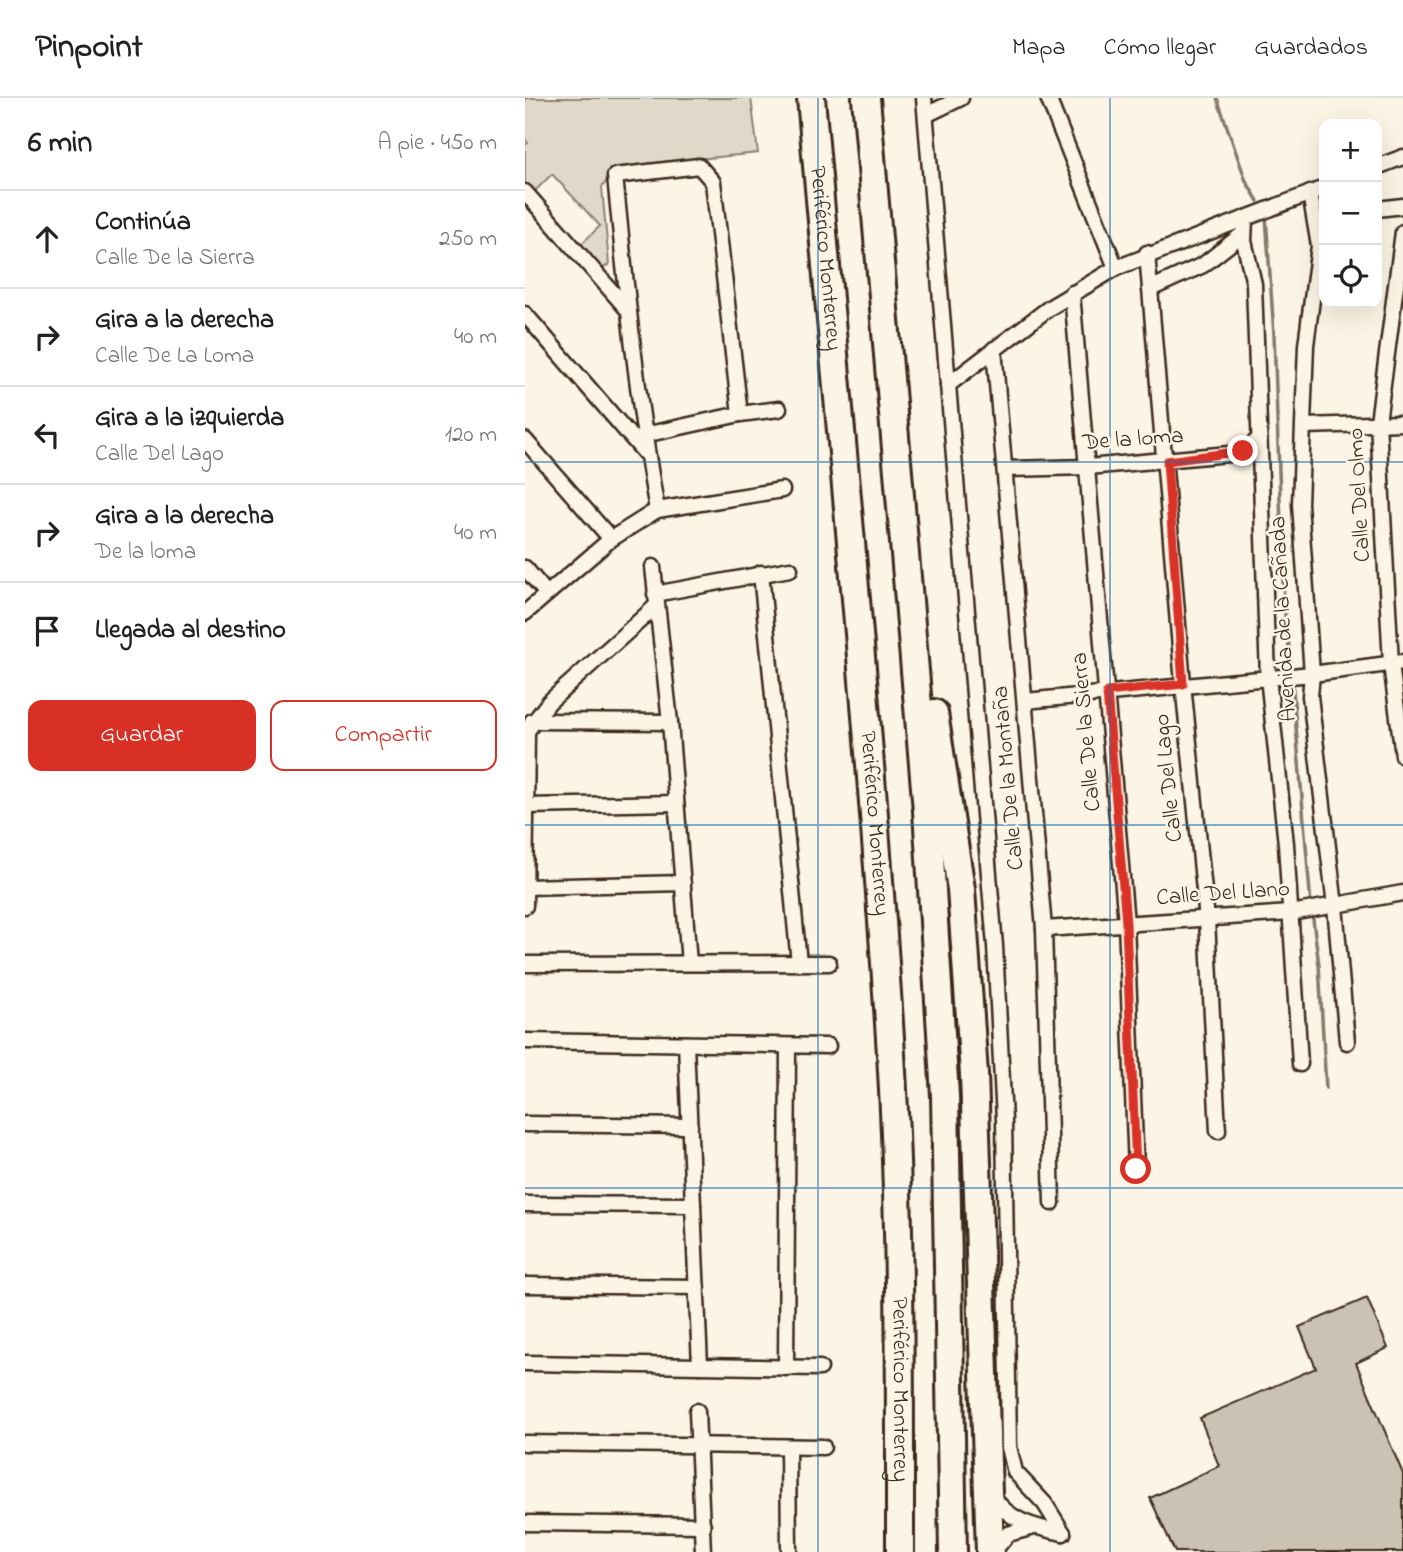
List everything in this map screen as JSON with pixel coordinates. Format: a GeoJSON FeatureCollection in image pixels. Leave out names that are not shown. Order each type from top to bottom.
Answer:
{"type":"FeatureCollection","features":[{"type":"Feature","properties":{"kind":"highway","name":"Periférico Monterrey"},"geometry":{"type":"LineString","coordinates":[[811,98],[872,787],[891,1057],[899,1323],[900,1552]]}},
{"type":"Feature","properties":{"kind":"highway"},"geometry":{"type":"LineString","coordinates":[[866,98],[912,624],[945,1096],[953,1552]]}},
{"type":"Feature","properties":{"kind":"highway"},"geometry":{"type":"LineString","coordinates":[[912,624],[926,667],[961,889],[974,1074],[991,1552]]}},
{"type":"Feature","properties":{"kind":"street"},"geometry":{"type":"LineString","coordinates":[[924,98],[996,973],[1004,1120],[1009,1447],[1015,1472],[1045,1504],[1063,1533],[1035,1527],[1004,1512],[990,1493]]}},
{"type":"Feature","properties":{"kind":"street"},"geometry":{"type":"LineString","coordinates":[[926,115],[961,98]]}},
{"type":"Feature","properties":{"kind":"street"},"geometry":{"type":"LineString","coordinates":[[1048,98],[1116,268]]}},
{"type":"Feature","properties":{"kind":"street"},"geometry":{"type":"LineString","coordinates":[[1382,165],[1403,157]]}},
{"type":"Feature","properties":{"kind":"street"},"geometry":{"type":"LineString","coordinates":[[657,510],[644,435],[628,310],[615,176],[699,166],[713,182],[740,414]]}},
{"type":"Feature","properties":{"kind":"street"},"geometry":{"type":"LineString","coordinates":[[948,385],[1072,293],[1116,268],[1147,253],[1319,190]]}},
{"type":"Feature","properties":{"kind":"street"},"geometry":{"type":"LineString","coordinates":[[525,192],[628,310]]}},
{"type":"Feature","properties":{"kind":"street","name":"Avenida de la Cañada"},"geometry":{"type":"LineString","coordinates":[[1310,193],[1319,213]]}},
{"type":"Feature","properties":{"kind":"street"},"geometry":{"type":"LineString","coordinates":[[1382,208],[1403,206]]}},
{"type":"Feature","properties":{"kind":"street","name":"Avenida de la Cañada"},"geometry":{"type":"LineString","coordinates":[[1245,218],[1244,233],[1254,284],[1271,677],[1294,913],[1300,1064]]}},
{"type":"Feature","properties":{"kind":"street","name":"Calle Del Olmo"},"geometry":{"type":"LineString","coordinates":[[1403,232],[1378,422],[1403,756]]}},
{"type":"Feature","properties":{"kind":"street"},"geometry":{"type":"LineString","coordinates":[[1150,289],[1203,265],[1244,233]]}},
{"type":"Feature","properties":{"kind":"street","name":"Avenida de la Cañada"},"geometry":{"type":"LineString","coordinates":[[1319,245],[1306,345],[1301,517],[1307,675],[1335,906],[1347,1042]]}},
{"type":"Feature","properties":{"kind":"street","name":"Calle Del Lago"},"geometry":{"type":"LineString","coordinates":[[1147,253],[1167,461],[1183,684],[1207,920],[1218,1131]]}},
{"type":"Feature","properties":{"kind":"street","name":"Calle De la Sierra"},"geometry":{"type":"LineString","coordinates":[[1072,293],[1126,923],[1136,1169]]}},
{"type":"Feature","properties":{"kind":"street"},"geometry":{"type":"LineString","coordinates":[[525,314],[647,455]]}},
{"type":"Feature","properties":{"kind":"street","name":"Calle De la Montaña"},"geometry":{"type":"LineString","coordinates":[[994,349],[1044,929],[1052,1203]]}},
{"type":"Feature","properties":{"kind":"street"},"geometry":{"type":"LineString","coordinates":[[644,435],[740,414],[779,409]]}},
{"type":"Feature","properties":{"kind":"street"},"geometry":{"type":"LineString","coordinates":[[1304,426],[1403,423]]}},
{"type":"Feature","properties":{"kind":"street","name":"De la loma"},"geometry":{"type":"LineString","coordinates":[[1005,469],[1167,461],[1243,451],[1259,439]]}},
{"type":"Feature","properties":{"kind":"street"},"geometry":{"type":"LineString","coordinates":[[525,440],[611,539]]}},
{"type":"Feature","properties":{"kind":"street"},"geometry":{"type":"LineString","coordinates":[[525,613],[611,539],[657,510],[782,491]]}},
{"type":"Feature","properties":{"kind":"street"},"geometry":{"type":"LineString","coordinates":[[653,567],[670,722],[689,964]]}},
{"type":"Feature","properties":{"kind":"street"},"geometry":{"type":"LineString","coordinates":[[525,568],[547,594]]}},
{"type":"Feature","properties":{"kind":"street"},"geometry":{"type":"LineString","coordinates":[[525,906],[527,731],[532,720],[655,601],[761,573],[790,569]]}},
{"type":"Feature","properties":{"kind":"street"},"geometry":{"type":"LineString","coordinates":[[761,573],[799,963]]}},
{"type":"Feature","properties":{"kind":"street"},"geometry":{"type":"LineString","coordinates":[[1025,701],[1183,684],[1307,675],[1397,663]]}},
{"type":"Feature","properties":{"kind":"street"},"geometry":{"type":"LineString","coordinates":[[532,720],[670,722]]}},
{"type":"Feature","properties":{"kind":"street"},"geometry":{"type":"LineString","coordinates":[[526,803],[676,803]]}},
{"type":"Feature","properties":{"kind":"street"},"geometry":{"type":"LineString","coordinates":[[525,887],[683,883]]}},
{"type":"Feature","properties":{"kind":"street","name":"Calle Del Llano"},"geometry":{"type":"LineString","coordinates":[[1044,929],[1294,913],[1403,893]]}},
{"type":"Feature","properties":{"kind":"street"},"geometry":{"type":"LineString","coordinates":[[525,964],[829,963]]}},
{"type":"Feature","properties":{"kind":"street"},"geometry":{"type":"LineString","coordinates":[[525,1041],[828,1046]]}},
{"type":"Feature","properties":{"kind":"street"},"geometry":{"type":"LineString","coordinates":[[686,1044],[700,1366]]}},
{"type":"Feature","properties":{"kind":"street"},"geometry":{"type":"LineString","coordinates":[[786,1368],[788,1046]]}},
{"type":"Feature","properties":{"kind":"street"},"geometry":{"type":"LineString","coordinates":[[525,1124],[690,1126]]}},
{"type":"Feature","properties":{"kind":"street"},"geometry":{"type":"LineString","coordinates":[[525,1204],[693,1205]]}},
{"type":"Feature","properties":{"kind":"street"},"geometry":{"type":"LineString","coordinates":[[525,1285],[697,1287]]}},
{"type":"Feature","properties":{"kind":"street"},"geometry":{"type":"LineString","coordinates":[[525,1363],[820,1368]]}},
{"type":"Feature","properties":{"kind":"street"},"geometry":{"type":"LineString","coordinates":[[697,1411],[703,1552]]}},
{"type":"Feature","properties":{"kind":"street"},"geometry":{"type":"LineString","coordinates":[[525,1443],[823,1447]]}},
{"type":"Feature","properties":{"kind":"street"},"geometry":{"type":"LineString","coordinates":[[788,1447],[789,1552]]}},
{"type":"Feature","properties":{"kind":"street"},"geometry":{"type":"LineString","coordinates":[[525,1523],[703,1525]]}},
{"type":"Feature","properties":{"kind":"street"},"geometry":{"type":"LineString","coordinates":[[991,1552],[1008,1534],[1035,1527]]}},
{"type":"Feature","properties":{"kind":"shaded area"},"geometry":{"type":"Polygon","coordinates":[[[525,98],[751,98],[758,153],[617,167],[602,187],[609,265],[599,270],[579,246],[600,226],[552,174],[532,194],[525,186],[525,145],[528,143],[525,139],[525,98]]]}},
{"type":"Feature","properties":{"kind":"building"},"geometry":{"type":"Polygon","coordinates":[[[1367,1298],[1388,1348],[1356,1363],[1403,1474],[1403,1552],[1175,1552],[1150,1498],[1219,1466],[1200,1418],[1316,1368],[1299,1327],[1367,1298]]]}},
{"type":"Feature","properties":{"kind":"waterway"},"geometry":{"type":"LineString","coordinates":[[1217,98],[1246,181],[1258,201]]}},
{"type":"Feature","properties":{"kind":"waterway"},"geometry":{"type":"LineString","coordinates":[[1266,216],[1274,335],[1284,607],[1292,671]]}},
{"type":"Feature","properties":{"kind":"waterway"},"geometry":{"type":"LineString","coordinates":[[1292,679],[1311,905]]}},
{"type":"Feature","properties":{"kind":"waterway"},"geometry":{"type":"LineString","coordinates":[[1312,912],[1319,965],[1326,1088]]}},
{"type":"Feature","properties":{"kind":"route"},"geometry":{"type":"LineString","coordinates":[[1136,1169],[1126,923],[1107,692],[1183,684],[1167,461],[1243,451]]}}]}
